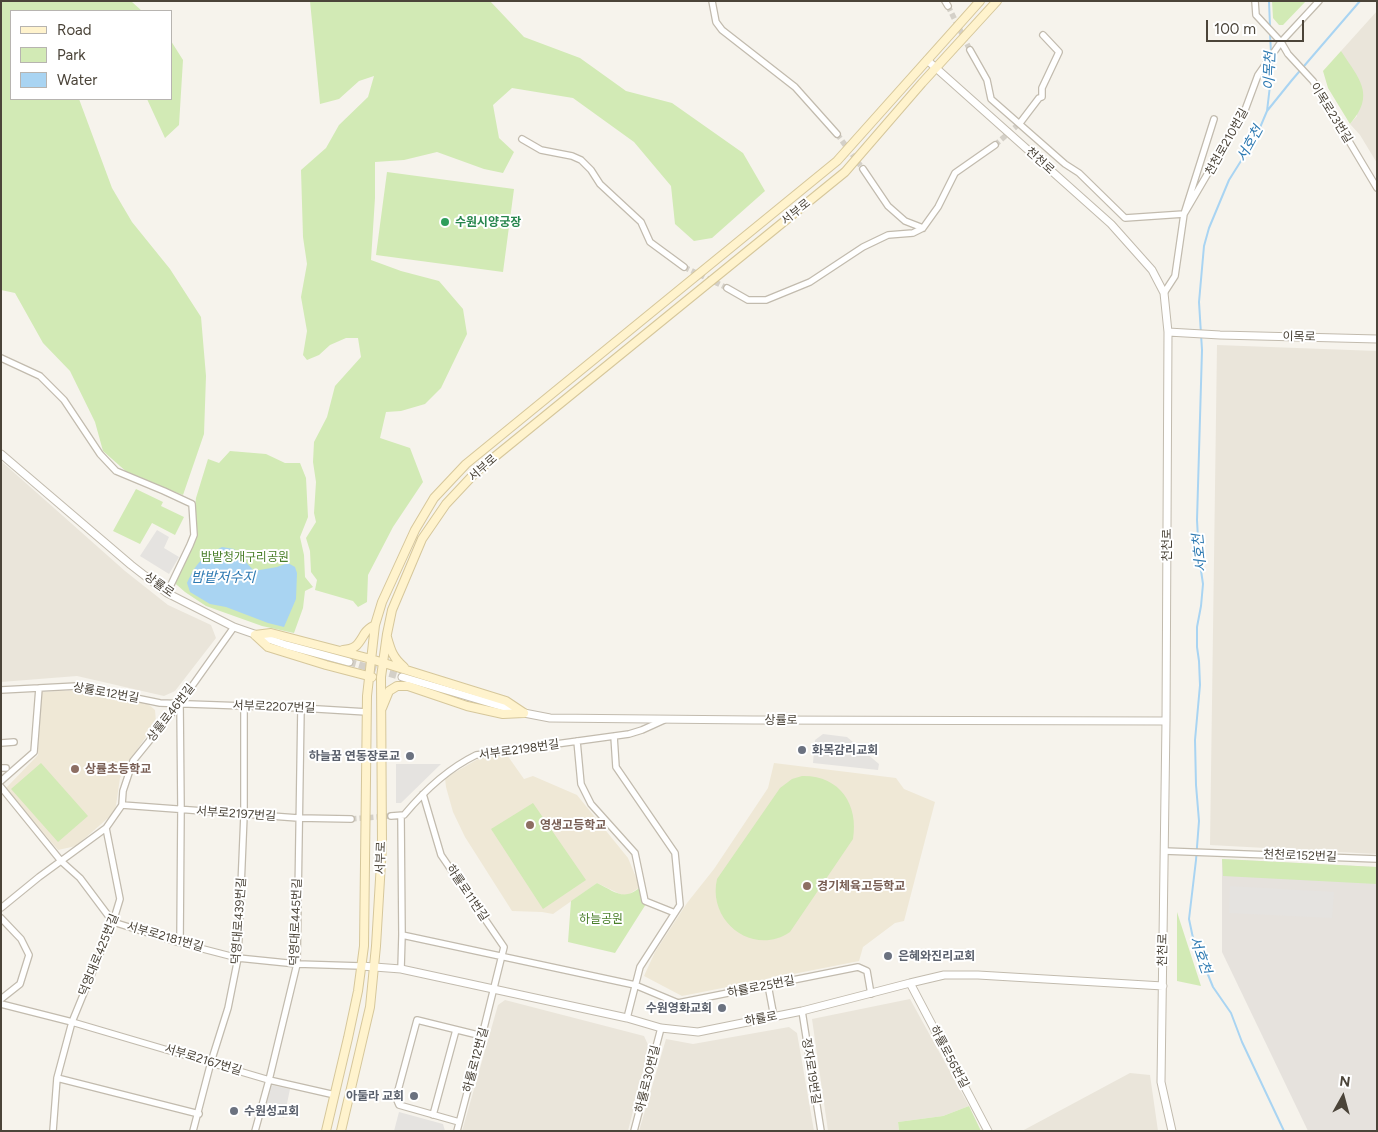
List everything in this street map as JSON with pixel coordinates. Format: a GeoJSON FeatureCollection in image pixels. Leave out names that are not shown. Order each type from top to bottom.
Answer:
{"type":"FeatureCollection","features":[{"type":"Feature","properties":{"kind":"main road","name":"서부로"},"geometry":{"type":"LineString","coordinates":[[326,1131],[362,966],[369,676],[375,625],[382,602],[415,530],[434,498],[466,464],[838,161],[980,1]]}},
{"type":"Feature","properties":{"kind":"main road","name":"서부로"},"geometry":{"type":"LineString","coordinates":[[341,1131],[370,1007],[374,966],[382,846],[380,677],[392,610],[422,539],[446,504],[476,472],[845,172],[997,1]]}},
{"type":"Feature","properties":{"kind":"main road"},"geometry":{"type":"LineString","coordinates":[[337,651],[350,650],[360,643],[366,632],[375,625]]}},
{"type":"Feature","properties":{"kind":"main road"},"geometry":{"type":"LineString","coordinates":[[255,635],[271,633],[371,659],[506,701],[524,713]]}},
{"type":"Feature","properties":{"kind":"main road"},"geometry":{"type":"LineString","coordinates":[[387,634],[391,652],[397,662],[408,670]]}},
{"type":"Feature","properties":{"kind":"main road"},"geometry":{"type":"LineString","coordinates":[[255,635],[268,647],[326,665],[380,677]]}},
{"type":"Feature","properties":{"kind":"main road"},"geometry":{"type":"LineString","coordinates":[[380,712],[389,691],[397,686],[408,686],[467,706],[503,714],[524,713]]}},
{"type":"Feature","properties":{"kind":"street"},"geometry":{"type":"LineString","coordinates":[[712,1],[716,22],[722,30],[795,87],[837,134]]}},
{"type":"Feature","properties":{"kind":"street","name":"이목로23번길"},"geometry":{"type":"LineString","coordinates":[[1255,1],[1256,15],[1313,81],[1377,188]]}},
{"type":"Feature","properties":{"kind":"street","name":"천천로210번길"},"geometry":{"type":"LineString","coordinates":[[1184,214],[1246,110],[1258,75],[1281,42],[1319,1]]}},
{"type":"Feature","properties":{"kind":"street"},"geometry":{"type":"LineString","coordinates":[[1020,123],[1039,98],[1042,97],[1042,88],[1059,52],[1043,35]]}},
{"type":"Feature","properties":{"kind":"street"},"geometry":{"type":"LineString","coordinates":[[970,50],[987,80],[991,99],[1065,164],[1079,173],[1125,218],[1184,214]]}},
{"type":"Feature","properties":{"kind":"street","name":"천천로"},"geometry":{"type":"LineString","coordinates":[[926,60],[1111,224],[1152,270],[1164,293],[1168,332],[1166,721],[1161,1082],[1172,1131]]}},
{"type":"Feature","properties":{"kind":"street","name":"천천로210번길"},"geometry":{"type":"LineString","coordinates":[[1164,293],[1175,276],[1184,214],[1214,119]]}},
{"type":"Feature","properties":{"kind":"street"},"geometry":{"type":"LineString","coordinates":[[522,138],[541,150],[572,156],[581,160],[591,170],[600,184],[641,222],[650,242],[684,267]]}},
{"type":"Feature","properties":{"kind":"street"},"geometry":{"type":"LineString","coordinates":[[727,288],[748,300],[766,300],[810,282],[863,246],[888,235],[913,233],[923,228],[938,207],[955,173],[995,145]]}},
{"type":"Feature","properties":{"kind":"street"},"geometry":{"type":"LineString","coordinates":[[863,170],[888,206],[905,221],[923,228]]}},
{"type":"Feature","properties":{"kind":"street","name":"이목로"},"geometry":{"type":"LineString","coordinates":[[1168,332],[1220,335],[1377,338]]}},
{"type":"Feature","properties":{"kind":"street"},"geometry":{"type":"LineString","coordinates":[[1,358],[40,376],[64,400],[100,454],[116,471],[164,490],[192,504],[194,534],[167,593]]}},
{"type":"Feature","properties":{"kind":"street","name":"상률로"},"geometry":{"type":"LineString","coordinates":[[1,454],[131,565],[167,593],[234,627],[286,645],[348,662]]}},
{"type":"Feature","properties":{"kind":"street","name":"상률로46번길"},"geometry":{"type":"LineString","coordinates":[[122,805],[123,791],[133,761],[180,703],[234,627]]}},
{"type":"Feature","properties":{"kind":"street","name":"상률로"},"geometry":{"type":"LineString","coordinates":[[402,677],[524,713],[550,718],[1166,721]]}},
{"type":"Feature","properties":{"kind":"street","name":"상률로12번길"},"geometry":{"type":"LineString","coordinates":[[1,690],[76,686],[160,703],[180,703]]}},
{"type":"Feature","properties":{"kind":"street"},"geometry":{"type":"LineString","coordinates":[[1,781],[34,752],[39,688]]}},
{"type":"Feature","properties":{"kind":"street"},"geometry":{"type":"LineString","coordinates":[[180,703],[180,943]]}},
{"type":"Feature","properties":{"kind":"street","name":"서부로2207번길"},"geometry":{"type":"LineString","coordinates":[[180,703],[368,712]]}},
{"type":"Feature","properties":{"kind":"street","name":"덕영대로439번길"},"geometry":{"type":"LineString","coordinates":[[193,1131],[211,1062],[228,1008],[238,958],[244,815],[244,706]]}},
{"type":"Feature","properties":{"kind":"street","name":"덕영대로445번길"},"geometry":{"type":"LineString","coordinates":[[255,1131],[297,964],[301,708]]}},
{"type":"Feature","properties":{"kind":"street","name":"서부로2198번길"},"geometry":{"type":"LineString","coordinates":[[401,816],[446,772],[476,755],[629,734],[665,719]]}},
{"type":"Feature","properties":{"kind":"street"},"geometry":{"type":"LineString","coordinates":[[614,736],[616,767],[675,853],[680,905],[640,967],[627,1018]]}},
{"type":"Feature","properties":{"kind":"street"},"geometry":{"type":"LineString","coordinates":[[577,741],[581,784],[591,804],[635,853],[646,901],[675,913]]}},
{"type":"Feature","properties":{"kind":"street"},"geometry":{"type":"LineString","coordinates":[[1,743],[14,742]]}},
{"type":"Feature","properties":{"kind":"street","name":"서부로2181번길"},"geometry":{"type":"LineString","coordinates":[[1,787],[61,861],[80,878],[113,922],[180,943],[238,958],[297,964],[362,966]]}},
{"type":"Feature","properties":{"kind":"street","name":"하률로11번길"},"geometry":{"type":"LineString","coordinates":[[423,794],[441,855],[504,947],[502,956]]}},
{"type":"Feature","properties":{"kind":"street"},"geometry":{"type":"LineString","coordinates":[[1,908],[106,828],[122,805]]}},
{"type":"Feature","properties":{"kind":"street","name":"서부로2197번길"},"geometry":{"type":"LineString","coordinates":[[122,805],[244,815],[351,819]]}},
{"type":"Feature","properties":{"kind":"street"},"geometry":{"type":"LineString","coordinates":[[391,816],[401,816],[401,969]]}},
{"type":"Feature","properties":{"kind":"street","name":"덕영대로425번길"},"geometry":{"type":"LineString","coordinates":[[53,1131],[57,1078],[72,1022],[113,922],[120,899],[106,828]]}},
{"type":"Feature","properties":{"kind":"street","name":"천천로152번길"},"geometry":{"type":"LineString","coordinates":[[1164,851],[1377,859]]}},
{"type":"Feature","properties":{"kind":"street"},"geometry":{"type":"LineString","coordinates":[[1,918],[21,939],[29,955],[20,984],[1,999]]}},
{"type":"Feature","properties":{"kind":"street","name":"하률로25번길"},"geometry":{"type":"LineString","coordinates":[[402,935],[635,985],[678,1003],[858,967],[867,971],[871,994]]}},
{"type":"Feature","properties":{"kind":"street"},"geometry":{"type":"LineString","coordinates":[[494,990],[502,956]]}},
{"type":"Feature","properties":{"kind":"street","name":"하률로"},"geometry":{"type":"LineString","coordinates":[[362,966],[401,969],[627,1018],[661,1028],[698,1032],[802,1011],[944,975],[978,975],[1163,986]]}},
{"type":"Feature","properties":{"kind":"street","name":"하률로56번길"},"geometry":{"type":"LineString","coordinates":[[910,983],[988,1131]]}},
{"type":"Feature","properties":{"kind":"street"},"geometry":{"type":"LineString","coordinates":[[768,985],[774,1017]]}},
{"type":"Feature","properties":{"kind":"street","name":"하률로12번길"},"geometry":{"type":"LineString","coordinates":[[457,1131],[494,990]]}},
{"type":"Feature","properties":{"kind":"street","name":"서부로2167번길"},"geometry":{"type":"LineString","coordinates":[[1,1004],[72,1022],[269,1080],[335,1095]]}},
{"type":"Feature","properties":{"kind":"street","name":"정자로19번길"},"geometry":{"type":"LineString","coordinates":[[802,1011],[821,1131]]}},
{"type":"Feature","properties":{"kind":"street"},"geometry":{"type":"LineString","coordinates":[[460,1122],[399,1105],[396,1098],[417,1020],[482,1036]]}},
{"type":"Feature","properties":{"kind":"street","name":"하률로30번길"},"geometry":{"type":"LineString","coordinates":[[634,1131],[661,1028]]}},
{"type":"Feature","properties":{"kind":"street"},"geometry":{"type":"LineString","coordinates":[[433,1115],[456,1030]]}},
{"type":"Feature","properties":{"kind":"street"},"geometry":{"type":"LineString","coordinates":[[57,1078],[198,1114]]}},
{"type":"Feature","properties":{"kind":"shaded area"},"geometry":{"type":"Polygon","coordinates":[[[1377,11],[1377,163],[1360,135],[1350,124],[1357,116],[1341,51],[1377,11]]]}},
{"type":"Feature","properties":{"kind":"shaded area"},"geometry":{"type":"Polygon","coordinates":[[[1217,345],[1377,351],[1377,854],[1210,845],[1217,345]]]}},
{"type":"Feature","properties":{"kind":"shaded area"},"geometry":{"type":"Polygon","coordinates":[[[1,461],[125,571],[168,605],[211,625],[216,638],[175,691],[164,696],[77,676],[1,682],[1,461]]]}},
{"type":"Feature","properties":{"kind":"shaded area"},"geometry":{"type":"Polygon","coordinates":[[[157,530],[169,537],[164,548],[179,557],[169,574],[140,556],[157,530]]]}},
{"type":"Feature","properties":{"kind":"shaded area","name":"상률초등학교"},"geometry":{"type":"Polygon","coordinates":[[[80,690],[147,703],[155,710],[156,722],[120,778],[115,812],[76,846],[58,850],[6,788],[38,755],[40,692],[80,690]]]}},
{"type":"Feature","properties":{"kind":"shaded area"},"geometry":{"type":"Polygon","coordinates":[[[823,734],[847,737],[879,764],[878,770],[813,763],[815,740],[823,734]]]}},
{"type":"Feature","properties":{"kind":"shaded area","name":"영생고등학교"},"geometry":{"type":"Polygon","coordinates":[[[507,755],[524,779],[533,776],[577,795],[628,858],[640,887],[628,895],[622,895],[597,883],[553,914],[512,911],[465,837],[453,812],[445,778],[478,759],[507,755]]]}},
{"type":"Feature","properties":{"kind":"shaded area","name":"경기체육고등학교"},"geometry":{"type":"Polygon","coordinates":[[[774,763],[896,778],[904,789],[935,802],[904,921],[895,923],[863,947],[859,961],[682,996],[644,976],[655,952],[687,903],[714,869],[768,788],[774,763]]]}},
{"type":"Feature","properties":{"kind":"shaded area"},"geometry":{"type":"Polygon","coordinates":[[[396,764],[441,764],[401,803],[396,803],[396,764]]]}},
{"type":"Feature","properties":{"kind":"shaded area"},"geometry":{"type":"Polygon","coordinates":[[[1222,859],[1377,867],[1377,1131],[1308,1131],[1222,952],[1222,859]]]}},
{"type":"Feature","properties":{"kind":"shaded area"},"geometry":{"type":"Polygon","coordinates":[[[1230,886],[1334,892],[1332,918],[1229,913],[1230,886]]]}},
{"type":"Feature","properties":{"kind":"shaded area"},"geometry":{"type":"Polygon","coordinates":[[[910,999],[969,1106],[943,1116],[898,1122],[899,1131],[828,1131],[812,1019],[910,999]]]}},
{"type":"Feature","properties":{"kind":"shaded area"},"geometry":{"type":"Polygon","coordinates":[[[505,1000],[644,1036],[649,1047],[628,1131],[462,1131],[498,1005],[505,1000]]]}},
{"type":"Feature","properties":{"kind":"shaded area"},"geometry":{"type":"Polygon","coordinates":[[[789,1027],[797,1033],[814,1131],[639,1131],[666,1039],[693,1044],[789,1027]]]}},
{"type":"Feature","properties":{"kind":"shaded area"},"geometry":{"type":"Polygon","coordinates":[[[1130,1073],[1150,1075],[1158,1131],[1022,1131],[1130,1073]]]}},
{"type":"Feature","properties":{"kind":"shaded area"},"geometry":{"type":"Polygon","coordinates":[[[271,1085],[290,1089],[284,1118],[263,1112],[271,1085]]]}},
{"type":"Feature","properties":{"kind":"shaded area"},"geometry":{"type":"Polygon","coordinates":[[[399,1112],[443,1124],[445,1131],[394,1131],[399,1112]]]}},
{"type":"Feature","properties":{"kind":"green space"},"geometry":{"type":"Polygon","coordinates":[[[1,1],[132,2],[141,10],[10,10],[10,100],[79,100],[112,188],[132,222],[170,269],[201,317],[206,376],[204,434],[183,495],[129,474],[103,451],[95,422],[70,371],[43,343],[15,293],[1,290],[1,1]]]}},
{"type":"Feature","properties":{"kind":"green space"},"geometry":{"type":"Polygon","coordinates":[[[310,1],[490,1],[524,37],[580,58],[626,91],[672,103],[743,153],[765,191],[712,238],[694,241],[675,224],[671,186],[634,142],[573,98],[512,88],[493,105],[499,138],[514,152],[503,173],[484,169],[437,152],[404,160],[375,162],[371,260],[401,271],[439,281],[463,309],[467,334],[441,388],[425,404],[401,411],[386,412],[380,438],[410,448],[423,482],[393,527],[368,575],[367,602],[358,607],[353,601],[315,590],[317,580],[311,572],[310,551],[306,538],[316,522],[314,513],[316,482],[313,462],[314,442],[327,417],[335,386],[361,357],[358,338],[346,338],[330,345],[319,355],[307,360],[303,355],[307,331],[301,297],[307,264],[303,237],[301,170],[326,148],[339,125],[368,97],[374,76],[359,81],[339,99],[320,104],[310,1]]]}},
{"type":"Feature","properties":{"kind":"green space"},"geometry":{"type":"Polygon","coordinates":[[[1272,1],[1306,1],[1283,25],[1279,25],[1273,18],[1272,1]]]}},
{"type":"Feature","properties":{"kind":"green space"},"geometry":{"type":"Polygon","coordinates":[[[172,43],[183,60],[179,125],[165,138],[147,100],[172,100],[172,43]]]}},
{"type":"Feature","properties":{"kind":"green space"},"geometry":{"type":"Polygon","coordinates":[[[1341,51],[1359,78],[1363,95],[1358,113],[1350,124],[1328,88],[1323,71],[1341,51]]]}},
{"type":"Feature","properties":{"kind":"green space","name":"수원시양궁장"},"geometry":{"type":"Polygon","coordinates":[[[387,172],[514,189],[503,272],[376,255],[387,172]]]}},
{"type":"Feature","properties":{"kind":"green space","name":"밤밭청개구리공원"},"geometry":{"type":"Polygon","coordinates":[[[230,451],[266,454],[285,463],[300,463],[306,478],[308,517],[300,537],[304,555],[305,577],[313,587],[305,591],[303,608],[294,633],[262,626],[206,606],[170,579],[183,557],[192,531],[196,498],[208,459],[219,463],[230,451]]]}},
{"type":"Feature","properties":{"kind":"green space"},"geometry":{"type":"Polygon","coordinates":[[[136,489],[163,502],[161,506],[184,517],[175,535],[152,523],[140,544],[113,531],[136,489]]]}},
{"type":"Feature","properties":{"kind":"green space"},"geometry":{"type":"Polygon","coordinates":[[[41,763],[88,816],[58,842],[11,789],[41,763]]]}},
{"type":"Feature","properties":{"kind":"green space"},"geometry":{"type":"Polygon","coordinates":[[[802,776],[826,780],[844,794],[853,814],[853,839],[790,932],[776,939],[748,938],[736,931],[726,921],[719,909],[716,895],[717,879],[780,788],[792,779],[802,776]]]}},
{"type":"Feature","properties":{"kind":"green space"},"geometry":{"type":"Polygon","coordinates":[[[533,803],[586,880],[543,909],[491,829],[533,803]]]}},
{"type":"Feature","properties":{"kind":"green space"},"geometry":{"type":"Polygon","coordinates":[[[1222,859],[1377,867],[1377,884],[1223,876],[1222,859]]]}},
{"type":"Feature","properties":{"kind":"green space","name":"하늘공원"},"geometry":{"type":"Polygon","coordinates":[[[597,883],[619,894],[629,894],[640,887],[646,904],[615,953],[568,942],[571,901],[597,883]]]}},
{"type":"Feature","properties":{"kind":"green space"},"geometry":{"type":"Polygon","coordinates":[[[1177,912],[1201,986],[1177,981],[1177,912]]]}},
{"type":"Feature","properties":{"kind":"green space"},"geometry":{"type":"Polygon","coordinates":[[[969,1106],[981,1131],[899,1131],[898,1122],[943,1116],[969,1106]]]}},
{"type":"Feature","properties":{"kind":"water","name":"밤밭저수지"},"geometry":{"type":"Polygon","coordinates":[[[222,547],[234,549],[254,571],[288,563],[295,567],[297,573],[296,599],[284,627],[226,607],[210,604],[190,592],[187,583],[197,565],[209,554],[222,547]]]}},
{"type":"Feature","properties":{"kind":"waterway","name":"이목천"},"geometry":{"type":"LineString","coordinates":[[1269,1],[1270,27]]}},
{"type":"Feature","properties":{"kind":"waterway","name":"서호천"},"geometry":{"type":"LineString","coordinates":[[1284,1131],[1242,1042],[1231,1013],[1213,987],[1193,938],[1189,919],[1199,821],[1195,740],[1200,685],[1197,627],[1203,584],[1197,520],[1202,350],[1199,302],[1204,246],[1209,228],[1229,180],[1256,137],[1267,111],[1360,1]]}},
{"type":"Feature","properties":{"kind":"waterway","name":"이목천"},"geometry":{"type":"LineString","coordinates":[[1270,34],[1271,52]]}},
{"type":"Feature","properties":{"kind":"waterway","name":"이목천"},"geometry":{"type":"LineString","coordinates":[[1267,111],[1272,59]]}},
{"type":"Feature","properties":{"kind":"tunnel"},"geometry":{"type":"LineString","coordinates":[[948,6],[970,50]]}},
{"type":"Feature","properties":{"kind":"tunnel"},"geometry":{"type":"LineString","coordinates":[[995,145],[1020,123]]}},
{"type":"Feature","properties":{"kind":"tunnel"},"geometry":{"type":"LineString","coordinates":[[837,134],[863,169]]}},
{"type":"Feature","properties":{"kind":"tunnel"},"geometry":{"type":"LineString","coordinates":[[684,267],[727,288]]}},
{"type":"Feature","properties":{"kind":"tunnel"},"geometry":{"type":"LineString","coordinates":[[349,662],[402,677]]}},
{"type":"Feature","properties":{"kind":"tunnel"},"geometry":{"type":"LineString","coordinates":[[351,819],[391,816]]}},
{"type":"Feature","properties":{"kind":"place","name":"수원시양궁장"},"geometry":{"type":"Point","coordinates":[445,222]}},
{"type":"Feature","properties":{"kind":"place","name":"화목감리교회"},"geometry":{"type":"Point","coordinates":[802,750]}},
{"type":"Feature","properties":{"kind":"place","name":"하늘꿈 연동장로교"},"geometry":{"type":"Point","coordinates":[410,756]}},
{"type":"Feature","properties":{"kind":"place","name":"상률초등학교"},"geometry":{"type":"Point","coordinates":[75,769]}},
{"type":"Feature","properties":{"kind":"place","name":"영생고등학교"},"geometry":{"type":"Point","coordinates":[530,825]}},
{"type":"Feature","properties":{"kind":"place","name":"경기체육고등학교"},"geometry":{"type":"Point","coordinates":[807,886]}},
{"type":"Feature","properties":{"kind":"place","name":"은혜와진리교회"},"geometry":{"type":"Point","coordinates":[888,956]}},
{"type":"Feature","properties":{"kind":"place","name":"수원영화교회"},"geometry":{"type":"Point","coordinates":[722,1008]}},
{"type":"Feature","properties":{"kind":"place","name":"아둘라 교회"},"geometry":{"type":"Point","coordinates":[414,1096]}},
{"type":"Feature","properties":{"kind":"place","name":"수원성교회"},"geometry":{"type":"Point","coordinates":[234,1111]}}]}
